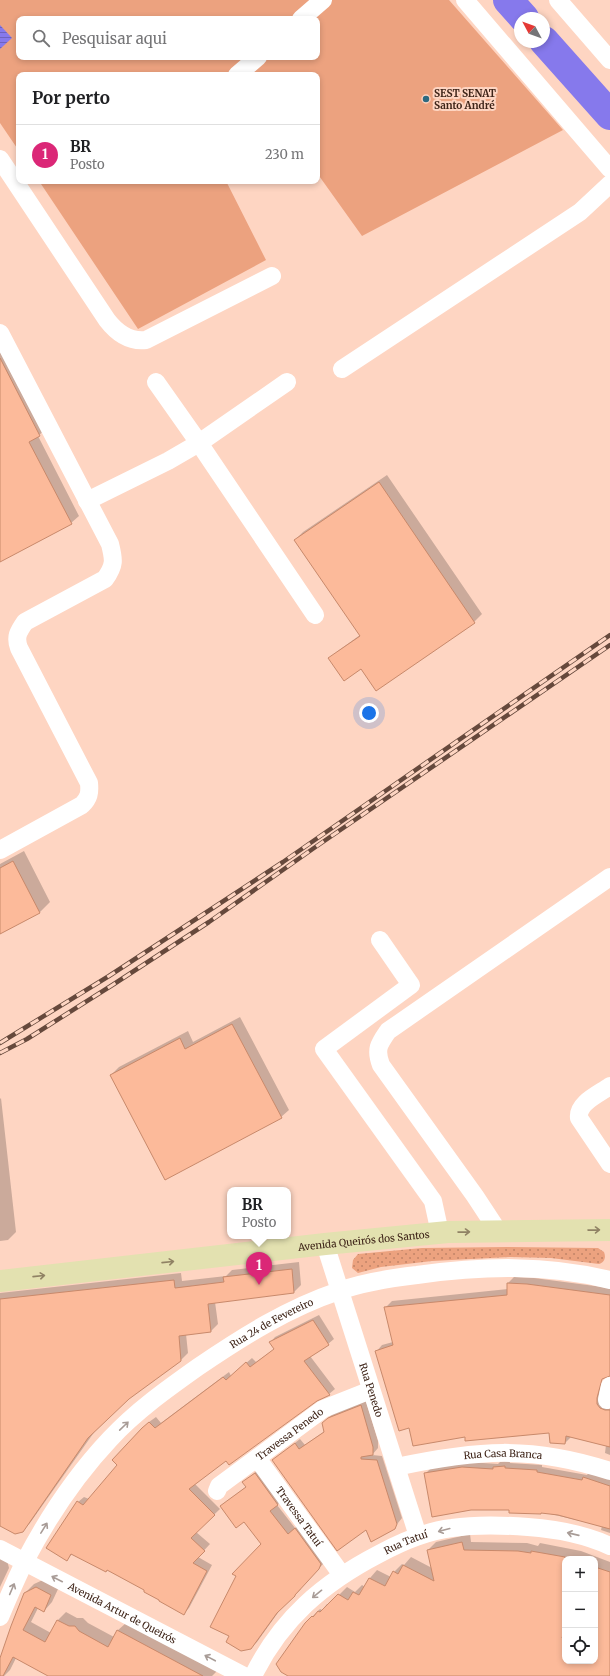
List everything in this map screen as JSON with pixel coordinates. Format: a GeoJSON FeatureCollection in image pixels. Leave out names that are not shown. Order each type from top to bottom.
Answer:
{"type":"FeatureCollection","features":[{"type":"Feature","properties":{"kind":"main road","name":"Avenida Queirós dos Santos"},"geometry":{"type":"LineString","coordinates":[[0,1281],[325,1244],[440,1233],[610,1230]]}},
{"type":"Feature","properties":{"kind":"street"},"geometry":{"type":"LineString","coordinates":[[304,16],[323,0]]}},
{"type":"Feature","properties":{"kind":"street"},"geometry":{"type":"LineString","coordinates":[[465,0],[610,169]]}},
{"type":"Feature","properties":{"kind":"street"},"geometry":{"type":"LineString","coordinates":[[558,0],[610,60]]}},
{"type":"Feature","properties":{"kind":"street"},"geometry":{"type":"LineString","coordinates":[[240,72],[254,60]]}},
{"type":"Feature","properties":{"kind":"street"},"geometry":{"type":"LineString","coordinates":[[0,159],[16,183]]}},
{"type":"Feature","properties":{"kind":"street"},"geometry":{"type":"LineString","coordinates":[[17,184],[110,324],[114,329],[127,338],[137,341],[146,340],[272,276]]}},
{"type":"Feature","properties":{"kind":"street"},"geometry":{"type":"LineString","coordinates":[[342,369],[580,212],[610,184]]}},
{"type":"Feature","properties":{"kind":"street"},"geometry":{"type":"LineString","coordinates":[[0,333],[110,544],[114,557],[112,569],[105,579],[24,622],[18,630],[16,639],[19,648],[89,783],[90,792],[88,798],[82,805],[0,850]]}},
{"type":"Feature","properties":{"kind":"street"},"geometry":{"type":"LineString","coordinates":[[156,382],[315,615]]}},
{"type":"Feature","properties":{"kind":"street"},"geometry":{"type":"LineString","coordinates":[[87,501],[168,461],[199,443],[287,382]]}},
{"type":"Feature","properties":{"kind":"street"},"geometry":{"type":"LineString","coordinates":[[498,1231],[475,1196],[381,1065],[378,1056],[379,1044],[388,1031],[610,877]]}},
{"type":"Feature","properties":{"kind":"street"},"geometry":{"type":"LineString","coordinates":[[380,940],[411,985],[324,1049],[433,1201],[440,1233]]}},
{"type":"Feature","properties":{"kind":"street"},"geometry":{"type":"LineString","coordinates":[[610,1086],[582,1105],[578,1113],[579,1118],[610,1164]]}},
{"type":"Feature","properties":{"kind":"street","name":"Rua Penedo"},"geometry":{"type":"LineString","coordinates":[[325,1244],[418,1536]]}},
{"type":"Feature","properties":{"kind":"street","name":"Rua 24 de Fevereiro"},"geometry":{"type":"LineString","coordinates":[[0,1617],[24,1562],[50,1518],[83,1470],[110,1439],[136,1414],[168,1388],[253,1332],[310,1302],[340,1290],[402,1277],[480,1267],[509,1267],[562,1272],[610,1280]]}},
{"type":"Feature","properties":{"kind":"street","name":"Travessa Penedo"},"geometry":{"type":"LineString","coordinates":[[217,1491],[219,1486],[323,1409],[371,1390]]}},
{"type":"Feature","properties":{"kind":"street","name":"Rua Casa Branca"},"geometry":{"type":"LineString","coordinates":[[396,1467],[437,1458],[465,1454],[520,1452],[562,1457],[610,1471]]}},
{"type":"Feature","properties":{"kind":"street","name":"Travessa Tatuí"},"geometry":{"type":"LineString","coordinates":[[257,1458],[342,1575]]}},
{"type":"Feature","properties":{"kind":"street","name":"Rua Tatuí"},"geometry":{"type":"LineString","coordinates":[[253,1676],[262,1657],[283,1627],[311,1598],[342,1575],[386,1550],[418,1536],[451,1528],[483,1524],[504,1525],[561,1531],[584,1536],[610,1546]]}},
{"type":"Feature","properties":{"kind":"street","name":"Avenida Artur de Queirós"},"geometry":{"type":"LineString","coordinates":[[0,1549],[244,1676]]}},
{"type":"Feature","properties":{"kind":"shaded area","name":"SEST SENAT Santo André"},"geometry":{"type":"Polygon","coordinates":[[[0,0],[449,0],[563,130],[362,236],[320,177],[320,72],[16,72],[16,147],[0,123],[0,0]]]}},
{"type":"Feature","properties":{"kind":"shaded area"},"geometry":{"type":"Polygon","coordinates":[[[0,25],[12,38],[0,49],[0,25]]]}},
{"type":"Feature","properties":{"kind":"shaded area"},"geometry":{"type":"Polygon","coordinates":[[[41,184],[228,184],[266,260],[138,329],[41,184]]]}},
{"type":"Feature","properties":{"kind":"shaded area"},"geometry":{"type":"Polygon","coordinates":[[[422,1248],[598,1248],[604,1252],[605,1257],[604,1261],[599,1264],[551,1258],[510,1257],[432,1261],[381,1267],[358,1273],[352,1268],[353,1260],[358,1254],[422,1248]]]}},
{"type":"Feature","properties":{"kind":"building"},"geometry":{"type":"Polygon","coordinates":[[[0,358],[40,436],[29,442],[72,524],[0,562],[0,358]]]}},
{"type":"Feature","properties":{"kind":"building"},"geometry":{"type":"Polygon","coordinates":[[[379,482],[475,623],[376,691],[361,669],[344,681],[328,658],[360,636],[294,540],[379,482]]]}},
{"type":"Feature","properties":{"kind":"building"},"geometry":{"type":"Polygon","coordinates":[[[13,861],[40,913],[0,934],[0,868],[13,861]]]}},
{"type":"Feature","properties":{"kind":"building"},"geometry":{"type":"Polygon","coordinates":[[[232,1024],[282,1118],[165,1180],[110,1075],[180,1038],[185,1049],[232,1024]]]}},
{"type":"Feature","properties":{"kind":"building"},"geometry":{"type":"Polygon","coordinates":[[[292,1269],[294,1293],[208,1304],[211,1332],[179,1336],[181,1361],[129,1399],[88,1438],[23,1532],[15,1534],[0,1526],[0,1299],[174,1280],[175,1288],[224,1282],[223,1277],[292,1269]]]}},
{"type":"Feature","properties":{"kind":"building"},"geometry":{"type":"Polygon","coordinates":[[[507,1283],[527,1284],[610,1295],[610,1376],[602,1379],[597,1404],[600,1408],[610,1410],[610,1447],[566,1436],[565,1444],[550,1443],[549,1433],[465,1441],[465,1437],[413,1446],[409,1428],[399,1431],[375,1351],[393,1345],[384,1307],[507,1295],[507,1283]]]}},
{"type":"Feature","properties":{"kind":"building"},"geometry":{"type":"Polygon","coordinates":[[[313,1320],[329,1345],[304,1361],[330,1395],[317,1401],[229,1465],[226,1461],[189,1489],[215,1515],[191,1538],[205,1551],[193,1563],[207,1571],[184,1615],[144,1592],[144,1590],[107,1570],[106,1572],[71,1554],[67,1561],[46,1548],[77,1501],[83,1505],[117,1465],[112,1460],[149,1422],[155,1428],[223,1377],[226,1380],[246,1362],[250,1367],[274,1349],[269,1342],[313,1320]]]}},
{"type":"Feature","properties":{"kind":"building"},"geometry":{"type":"Polygon","coordinates":[[[361,1405],[373,1447],[373,1455],[361,1457],[361,1459],[377,1460],[397,1524],[395,1529],[371,1542],[366,1530],[337,1551],[272,1460],[295,1443],[299,1449],[324,1432],[322,1423],[328,1418],[361,1405]]]}},
{"type":"Feature","properties":{"kind":"building"},"geometry":{"type":"Polygon","coordinates":[[[505,1466],[505,1468],[537,1470],[537,1472],[582,1480],[583,1477],[610,1486],[610,1529],[558,1515],[541,1513],[509,1513],[509,1510],[471,1510],[432,1517],[424,1473],[462,1467],[493,1469],[493,1467],[505,1466]]]}},
{"type":"Feature","properties":{"kind":"building"},"geometry":{"type":"Polygon","coordinates":[[[255,1473],[278,1505],[270,1511],[288,1534],[295,1528],[321,1564],[319,1569],[295,1596],[277,1613],[251,1649],[241,1651],[226,1642],[229,1636],[210,1627],[236,1576],[232,1574],[261,1544],[244,1522],[236,1528],[220,1506],[246,1487],[242,1482],[255,1473]]]}},
{"type":"Feature","properties":{"kind":"building"},"geometry":{"type":"Polygon","coordinates":[[[462,1542],[464,1550],[518,1551],[531,1553],[531,1551],[562,1556],[562,1664],[598,1664],[598,1568],[610,1572],[610,1676],[288,1676],[281,1672],[276,1664],[305,1623],[318,1611],[320,1612],[338,1594],[348,1600],[353,1592],[359,1595],[369,1578],[385,1586],[393,1571],[398,1574],[403,1565],[434,1581],[427,1550],[462,1542]]]}},
{"type":"Feature","properties":{"kind":"building"},"geometry":{"type":"Polygon","coordinates":[[[36,1587],[51,1595],[44,1612],[35,1607],[23,1630],[45,1642],[57,1620],[69,1626],[75,1626],[79,1631],[108,1647],[117,1630],[203,1676],[48,1676],[13,1657],[3,1676],[0,1676],[0,1658],[24,1593],[36,1587]]]}},
{"type":"Feature","properties":{"kind":"waterway"},"geometry":{"type":"LineString","coordinates":[[508,0],[519,12]]}},
{"type":"Feature","properties":{"kind":"waterway"},"geometry":{"type":"LineString","coordinates":[[550,48],[610,115]]}},
{"type":"Feature","properties":{"kind":"railway"},"geometry":{"type":"LineString","coordinates":[[0,1043],[109,976],[283,862],[610,635]]}},
{"type":"Feature","properties":{"kind":"railway"},"geometry":{"type":"LineString","coordinates":[[0,1053],[27,1039],[209,922],[314,848],[610,645]]}},
{"type":"Feature","properties":{"kind":"place","name":"SEST SENAT Santo André"},"geometry":{"type":"Point","coordinates":[426,99]}},
{"type":"Feature","properties":{"kind":"place","name":"BR"},"geometry":{"type":"Point","coordinates":[259,1285]}}]}
